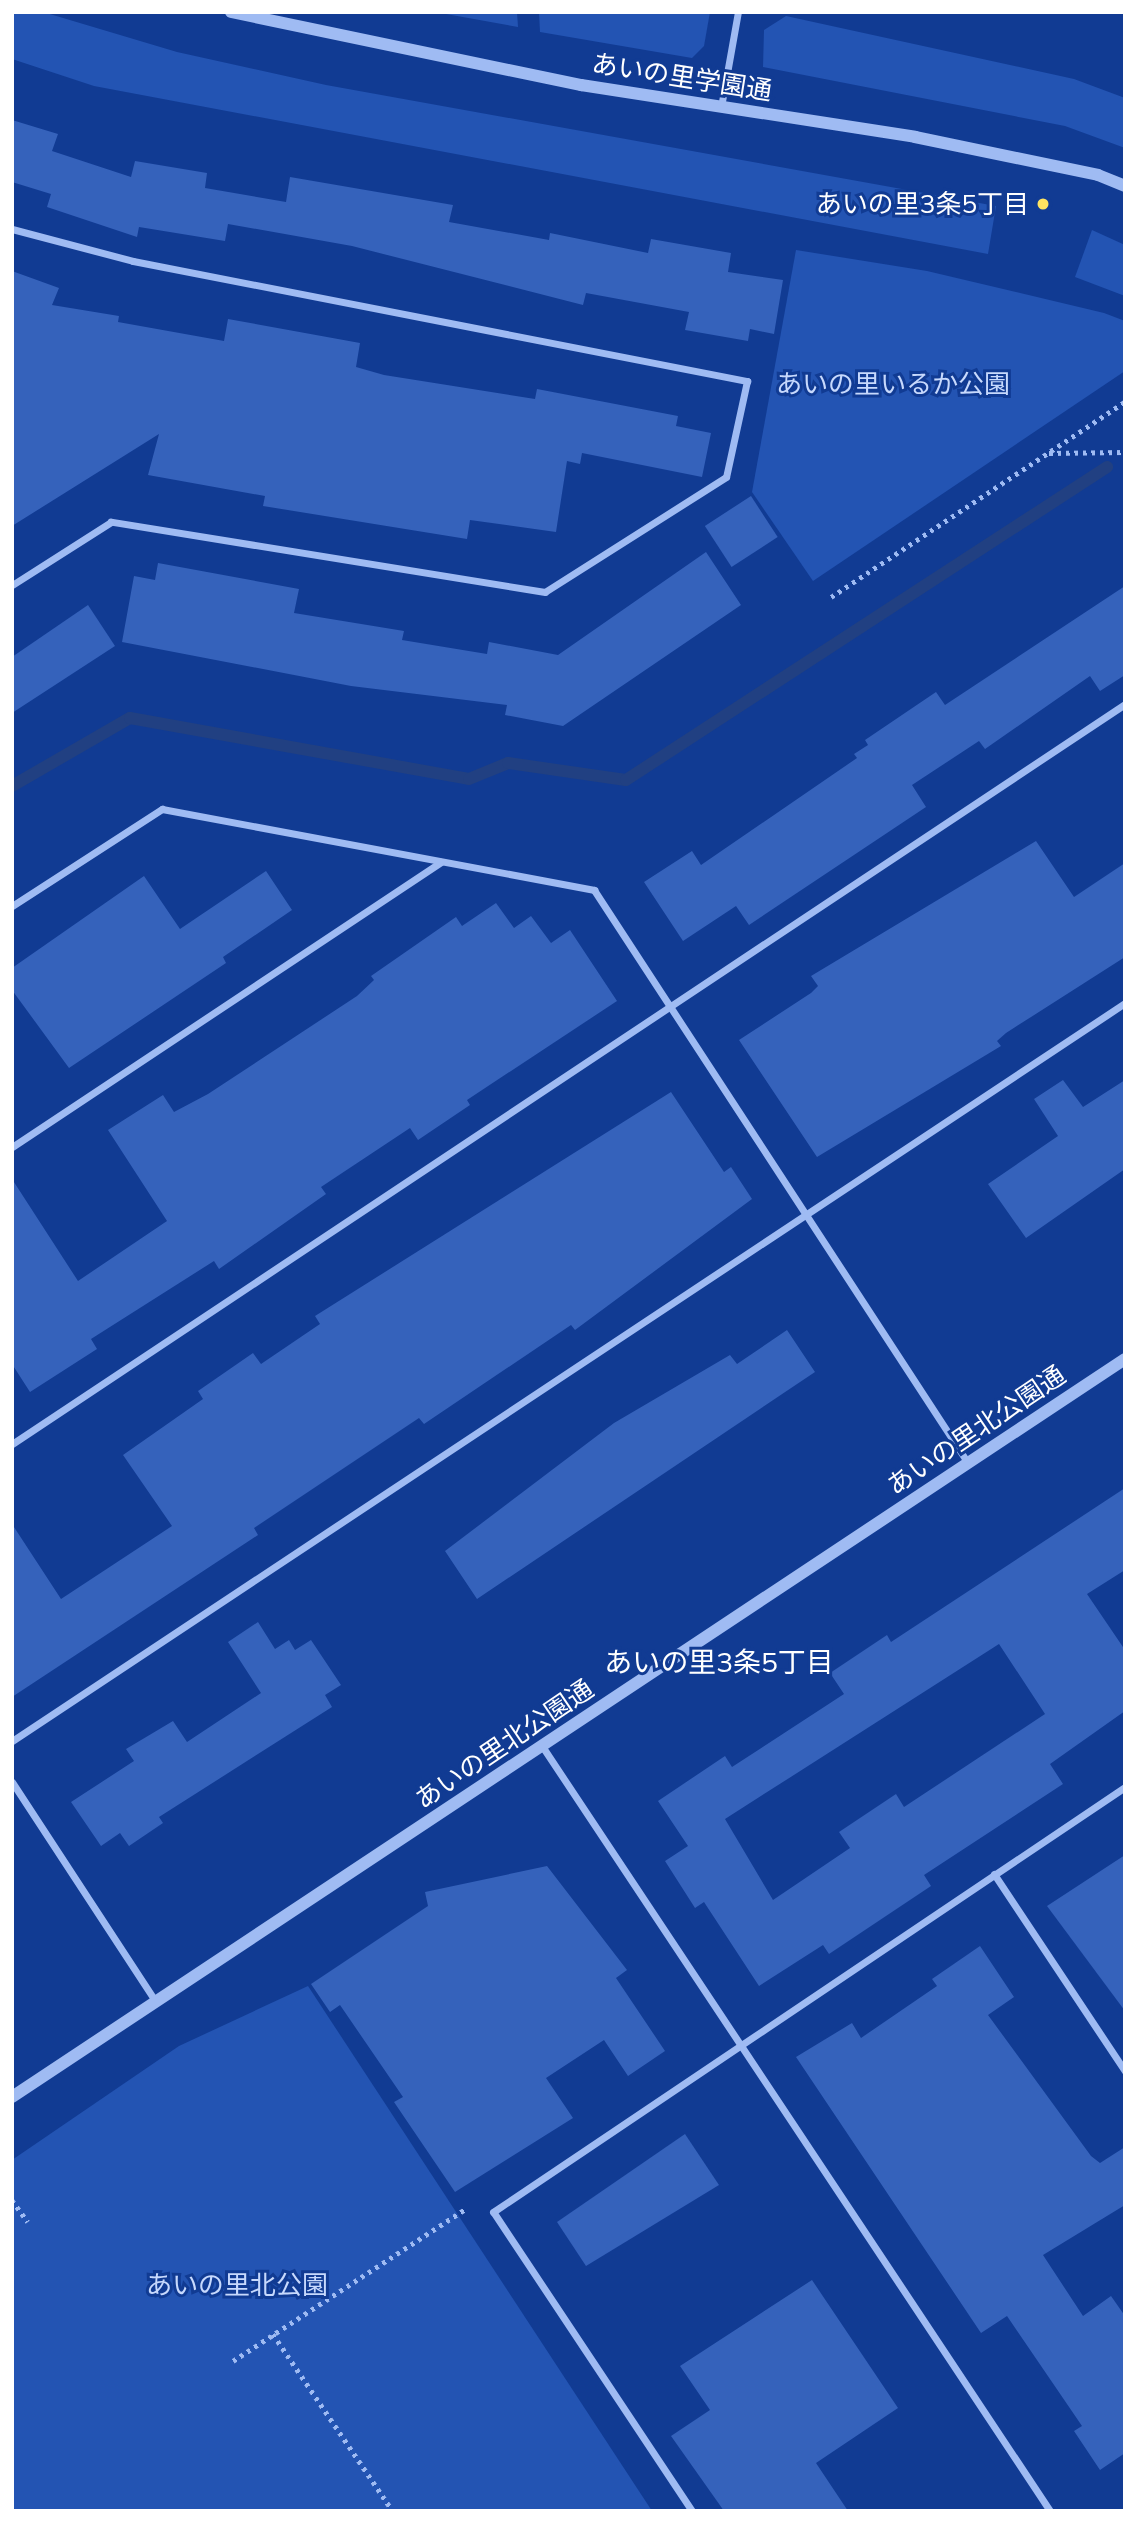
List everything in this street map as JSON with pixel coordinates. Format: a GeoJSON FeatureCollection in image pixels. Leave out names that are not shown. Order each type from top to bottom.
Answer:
{"type":"FeatureCollection","features":[{"type":"Feature","properties":{"kind":"street","name":"あいの里学園通"},"geometry":{"type":"LineString","coordinates":[[231,12],[581,85],[915,137],[1098,175],[1125,186]]}},
{"type":"Feature","properties":{"kind":"street"},"geometry":{"type":"LineString","coordinates":[[721,107],[738,12]]}},
{"type":"Feature","properties":{"kind":"street"},"geometry":{"type":"LineString","coordinates":[[12,229],[133,261],[747,381],[726,477],[545,593],[111,522],[12,584]]}},
{"type":"Feature","properties":{"kind":"street"},"geometry":{"type":"LineString","coordinates":[[12,1444],[1125,704]]}},
{"type":"Feature","properties":{"kind":"street"},"geometry":{"type":"LineString","coordinates":[[12,906],[162,809],[594,890],[968,1463]]}},
{"type":"Feature","properties":{"kind":"street"},"geometry":{"type":"LineString","coordinates":[[12,1147],[441,862]]}},
{"type":"Feature","properties":{"kind":"street"},"geometry":{"type":"LineString","coordinates":[[12,1741],[1125,1003]]}},
{"type":"Feature","properties":{"kind":"street","name":"あいの里北公園通"},"geometry":{"type":"LineString","coordinates":[[12,2097],[1125,1359]]}},
{"type":"Feature","properties":{"kind":"street"},"geometry":{"type":"LineString","coordinates":[[542,1746],[1050,2511]]}},
{"type":"Feature","properties":{"kind":"street"},"geometry":{"type":"LineString","coordinates":[[12,1782],[156,2002]]}},
{"type":"Feature","properties":{"kind":"street"},"geometry":{"type":"LineString","coordinates":[[692,2511],[493,2212],[1125,1787]]}},
{"type":"Feature","properties":{"kind":"street"},"geometry":{"type":"LineString","coordinates":[[994,1874],[1125,2071]]}},
{"type":"Feature","properties":{"kind":"path"},"geometry":{"type":"LineString","coordinates":[[831,597],[1125,401]]}},
{"type":"Feature","properties":{"kind":"path"},"geometry":{"type":"LineString","coordinates":[[1049,453],[1125,452]]}},
{"type":"Feature","properties":{"kind":"path"},"geometry":{"type":"LineString","coordinates":[[12,2200],[28,2222]]}},
{"type":"Feature","properties":{"kind":"path"},"geometry":{"type":"LineString","coordinates":[[233,2361],[464,2210]]}},
{"type":"Feature","properties":{"kind":"path"},"geometry":{"type":"LineString","coordinates":[[273,2334],[393,2511]]}},
{"type":"Feature","properties":{"kind":"green space"},"geometry":{"type":"Polygon","coordinates":[[[12,12],[43,12],[177,52],[326,85],[996,206],[988,254],[94,86],[12,59],[12,12]]]}},
{"type":"Feature","properties":{"kind":"green space"},"geometry":{"type":"Polygon","coordinates":[[[435,12],[517,12],[518,27],[435,12]]]}},
{"type":"Feature","properties":{"kind":"green space"},"geometry":{"type":"Polygon","coordinates":[[[539,12],[710,12],[704,46],[692,58],[540,32],[539,12]]]}},
{"type":"Feature","properties":{"kind":"green space"},"geometry":{"type":"Polygon","coordinates":[[[786,16],[1074,79],[1125,98],[1125,148],[1065,126],[763,67],[764,30],[786,16]]]}},
{"type":"Feature","properties":{"kind":"green space"},"geometry":{"type":"Polygon","coordinates":[[[1092,230],[1125,245],[1125,296],[1075,277],[1092,230]]]}},
{"type":"Feature","properties":{"kind":"green space","name":"あいの里いるか公園"},"geometry":{"type":"Polygon","coordinates":[[[796,250],[927,271],[1104,313],[1125,321],[1125,371],[813,581],[752,492],[796,250]]]}},
{"type":"Feature","properties":{"kind":"green space","name":"あいの里北公園"},"geometry":{"type":"Polygon","coordinates":[[[308,1986],[652,2511],[12,2511],[12,2160],[179,2046],[308,1986]]]}},
{"type":"Feature","properties":{"kind":"building"},"geometry":{"type":"Polygon","coordinates":[[[12,120],[58,134],[52,151],[131,177],[135,161],[207,173],[205,188],[286,202],[290,177],[453,205],[449,222],[549,240],[550,233],[648,253],[651,239],[731,253],[728,272],[783,280],[774,334],[750,329],[748,341],[685,330],[689,312],[586,293],[583,305],[352,246],[228,224],[225,241],[139,227],[137,237],[47,207],[51,194],[12,182],[12,120]]]}},
{"type":"Feature","properties":{"kind":"building"},"geometry":{"type":"Polygon","coordinates":[[[12,271],[59,288],[52,305],[119,316],[118,322],[224,341],[228,319],[360,343],[356,367],[384,375],[535,399],[537,389],[678,416],[676,426],[711,433],[702,477],[582,453],[580,464],[567,461],[556,532],[470,520],[467,539],[263,506],[265,496],[148,475],[159,434],[12,526],[12,271]]]}},
{"type":"Feature","properties":{"kind":"building"},"geometry":{"type":"Polygon","coordinates":[[[751,496],[778,537],[732,567],[705,526],[751,496]]]}},
{"type":"Feature","properties":{"kind":"building"},"geometry":{"type":"Polygon","coordinates":[[[706,552],[741,605],[563,726],[505,715],[507,705],[351,686],[122,642],[134,576],[155,580],[158,563],[299,589],[294,613],[404,631],[402,640],[487,654],[489,642],[558,655],[706,552]]]}},
{"type":"Feature","properties":{"kind":"building"},"geometry":{"type":"Polygon","coordinates":[[[1125,586],[1125,675],[1100,691],[1090,676],[985,749],[979,741],[912,785],[926,807],[749,925],[736,906],[683,941],[644,882],[692,851],[701,865],[857,758],[854,754],[868,745],[865,740],[936,692],[945,705],[1125,586]]]}},
{"type":"Feature","properties":{"kind":"building"},"geometry":{"type":"Polygon","coordinates":[[[88,605],[115,646],[12,713],[12,657],[88,605]]]}},
{"type":"Feature","properties":{"kind":"building"},"geometry":{"type":"Polygon","coordinates":[[[1036,841],[1074,897],[1125,863],[1125,957],[1006,1033],[997,1041],[1001,1046],[817,1157],[739,1040],[811,993],[818,986],[811,976],[1036,841]]]}},
{"type":"Feature","properties":{"kind":"building"},"geometry":{"type":"Polygon","coordinates":[[[266,871],[292,910],[223,957],[226,963],[69,1068],[12,990],[12,968],[144,876],[180,929],[266,871]]]}},
{"type":"Feature","properties":{"kind":"building"},"geometry":{"type":"Polygon","coordinates":[[[496,903],[514,928],[531,916],[551,943],[570,930],[617,1001],[467,1100],[470,1105],[418,1140],[410,1128],[321,1187],[326,1194],[219,1269],[214,1261],[91,1339],[97,1349],[30,1392],[12,1364],[12,1179],[78,1281],[167,1221],[108,1130],[163,1095],[174,1112],[208,1094],[357,996],[374,980],[371,976],[456,917],[462,926],[496,903]]]}},
{"type":"Feature","properties":{"kind":"building"},"geometry":{"type":"Polygon","coordinates":[[[1063,1080],[1083,1107],[1125,1080],[1125,1169],[1026,1238],[988,1184],[1058,1136],[1034,1099],[1063,1080]]]}},
{"type":"Feature","properties":{"kind":"building"},"geometry":{"type":"Polygon","coordinates":[[[671,1092],[724,1172],[731,1167],[752,1199],[575,1330],[571,1325],[424,1424],[419,1418],[254,1528],[258,1535],[12,1697],[12,1524],[61,1599],[172,1526],[123,1455],[203,1399],[198,1391],[253,1353],[261,1364],[320,1324],[315,1316],[671,1092]]]}},
{"type":"Feature","properties":{"kind":"building"},"geometry":{"type":"Polygon","coordinates":[[[787,1330],[815,1372],[477,1599],[445,1551],[614,1423],[730,1355],[737,1364],[787,1330]]]}},
{"type":"Feature","properties":{"kind":"building"},"geometry":{"type":"Polygon","coordinates":[[[1125,1488],[1125,1570],[1087,1594],[1125,1650],[1125,1711],[1050,1764],[1063,1784],[924,1875],[931,1886],[829,1954],[823,1945],[759,1986],[704,1902],[695,1908],[665,1861],[688,1846],[658,1801],[725,1756],[732,1767],[844,1694],[830,1673],[887,1635],[891,1642],[1125,1488]],[[999,1644],[725,1819],[773,1900],[850,1848],[839,1832],[896,1794],[904,1807],[1045,1714],[999,1644]]]}},
{"type":"Feature","properties":{"kind":"building"},"geometry":{"type":"Polygon","coordinates":[[[258,1622],[275,1649],[289,1640],[295,1650],[311,1640],[341,1685],[325,1695],[332,1707],[159,1817],[163,1823],[129,1846],[120,1833],[101,1846],[71,1802],[134,1761],[126,1749],[173,1721],[187,1742],[261,1693],[228,1642],[258,1622]]]}},
{"type":"Feature","properties":{"kind":"building"},"geometry":{"type":"Polygon","coordinates":[[[1125,1855],[1125,2011],[1047,1906],[1125,1855]]]}},
{"type":"Feature","properties":{"kind":"building"},"geometry":{"type":"Polygon","coordinates":[[[547,1866],[627,1970],[616,1978],[665,2051],[628,2076],[604,2040],[546,2078],[573,2118],[455,2192],[394,2102],[403,2097],[340,2005],[330,2012],[311,1984],[428,1906],[425,1892],[547,1866]]]}},
{"type":"Feature","properties":{"kind":"building"},"geometry":{"type":"Polygon","coordinates":[[[980,1946],[1014,1997],[988,2015],[1091,2156],[1100,2163],[1125,2147],[1125,2205],[1043,2255],[1083,2316],[1111,2296],[1125,2316],[1125,2453],[1100,2470],[1074,2431],[1082,2426],[1007,2316],[981,2333],[796,2057],[852,2023],[861,2038],[937,1986],[932,1979],[980,1946]]]}},
{"type":"Feature","properties":{"kind":"building"},"geometry":{"type":"Polygon","coordinates":[[[685,2134],[719,2185],[586,2266],[557,2222],[685,2134]]]}},
{"type":"Feature","properties":{"kind":"building"},"geometry":{"type":"Polygon","coordinates":[[[812,2280],[898,2408],[816,2463],[848,2511],[724,2511],[671,2436],[710,2410],[680,2366],[812,2280]]]}},
{"type":"Feature","properties":{"kind":"waterway"},"geometry":{"type":"LineString","coordinates":[[12,786],[130,718],[469,779],[508,763],[626,780],[1107,467]]}},
{"type":"Feature","properties":{"kind":"place","name":"あいの里3条5丁目"},"geometry":{"type":"Point","coordinates":[1043,204]}},
{"type":"Feature","properties":{"kind":"district","name":"あいの里3条5丁目"},"geometry":{"type":"Point","coordinates":[719,1662]}}]}
